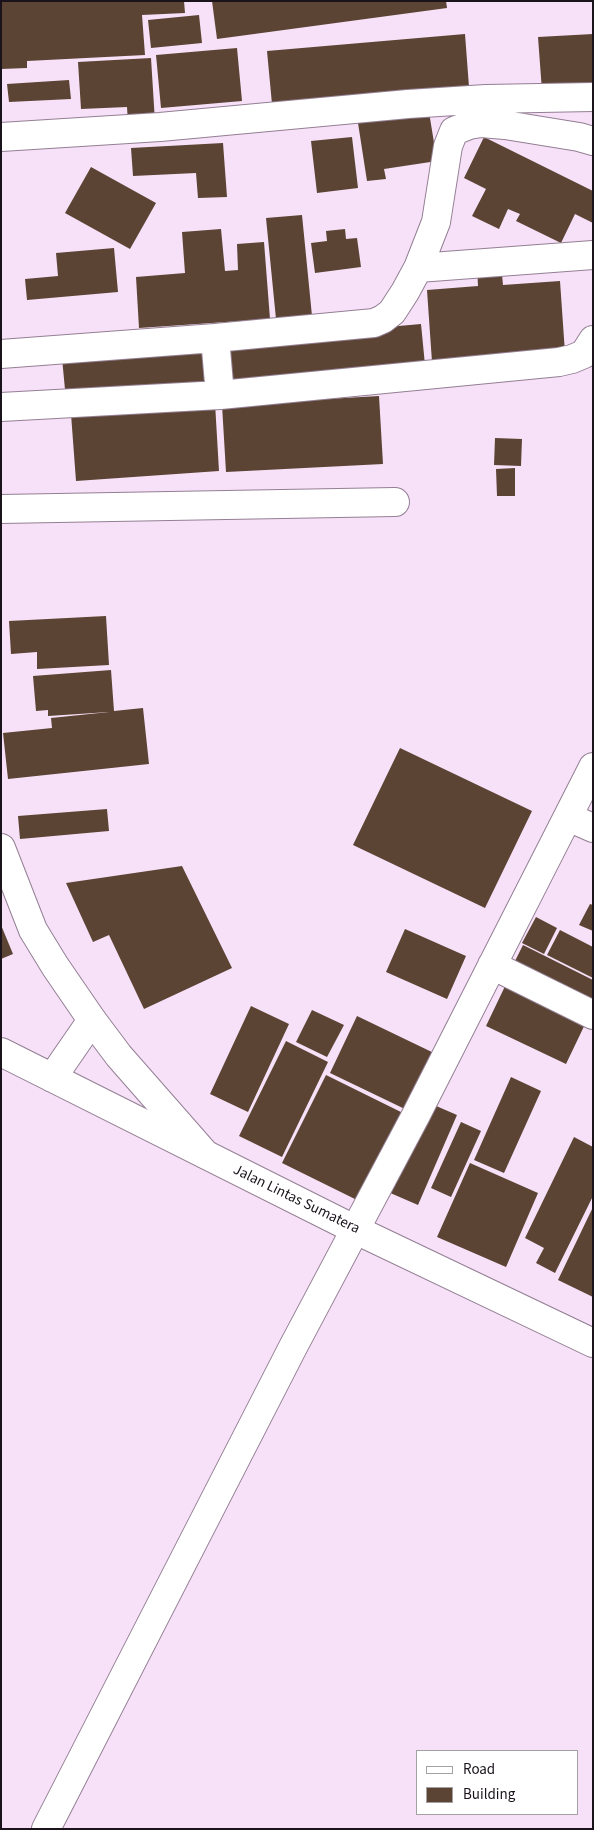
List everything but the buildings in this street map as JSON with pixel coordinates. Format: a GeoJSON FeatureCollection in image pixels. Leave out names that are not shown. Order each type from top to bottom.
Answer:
{"type":"FeatureCollection","features":[{"type":"Feature","properties":{"kind":"main road"},"geometry":{"type":"LineString","coordinates":[[1,137],[160,127],[486,98],[593,97]]}},
{"type":"Feature","properties":{"kind":"main road"},"geometry":{"type":"LineString","coordinates":[[1,354],[215,338],[374,323],[384,319],[392,312],[418,268],[436,222],[448,146],[454,131],[469,125],[482,123],[579,137],[593,142]]}},
{"type":"Feature","properties":{"kind":"main road"},"geometry":{"type":"LineString","coordinates":[[418,268],[593,254]]}},
{"type":"Feature","properties":{"kind":"main road"},"geometry":{"type":"LineString","coordinates":[[215,338],[220,395]]}},
{"type":"Feature","properties":{"kind":"main road"},"geometry":{"type":"LineString","coordinates":[[1,407],[220,395],[559,362],[572,360],[584,354],[593,340]]}},
{"type":"Feature","properties":{"kind":"main road"},"geometry":{"type":"LineString","coordinates":[[1,509],[395,502]]}},
{"type":"Feature","properties":{"kind":"main road"},"geometry":{"type":"LineString","coordinates":[[46,1829],[293,1346],[356,1230],[593,767]]}},
{"type":"Feature","properties":{"kind":"main road"},"geometry":{"type":"LineString","coordinates":[[568,817],[593,828]]}},
{"type":"Feature","properties":{"kind":"main road"},"geometry":{"type":"LineString","coordinates":[[1,848],[33,930],[55,966],[119,1056],[205,1155]]}},
{"type":"Feature","properties":{"kind":"main road"},"geometry":{"type":"LineString","coordinates":[[492,965],[593,1015]]}},
{"type":"Feature","properties":{"kind":"main road"},"geometry":{"type":"LineString","coordinates":[[52,1078],[92,1020]]}},
{"type":"Feature","properties":{"kind":"main road","name":"Jalan Lintas Sumatera"},"geometry":{"type":"LineString","coordinates":[[1,1052],[356,1230],[593,1343]]}}]}
